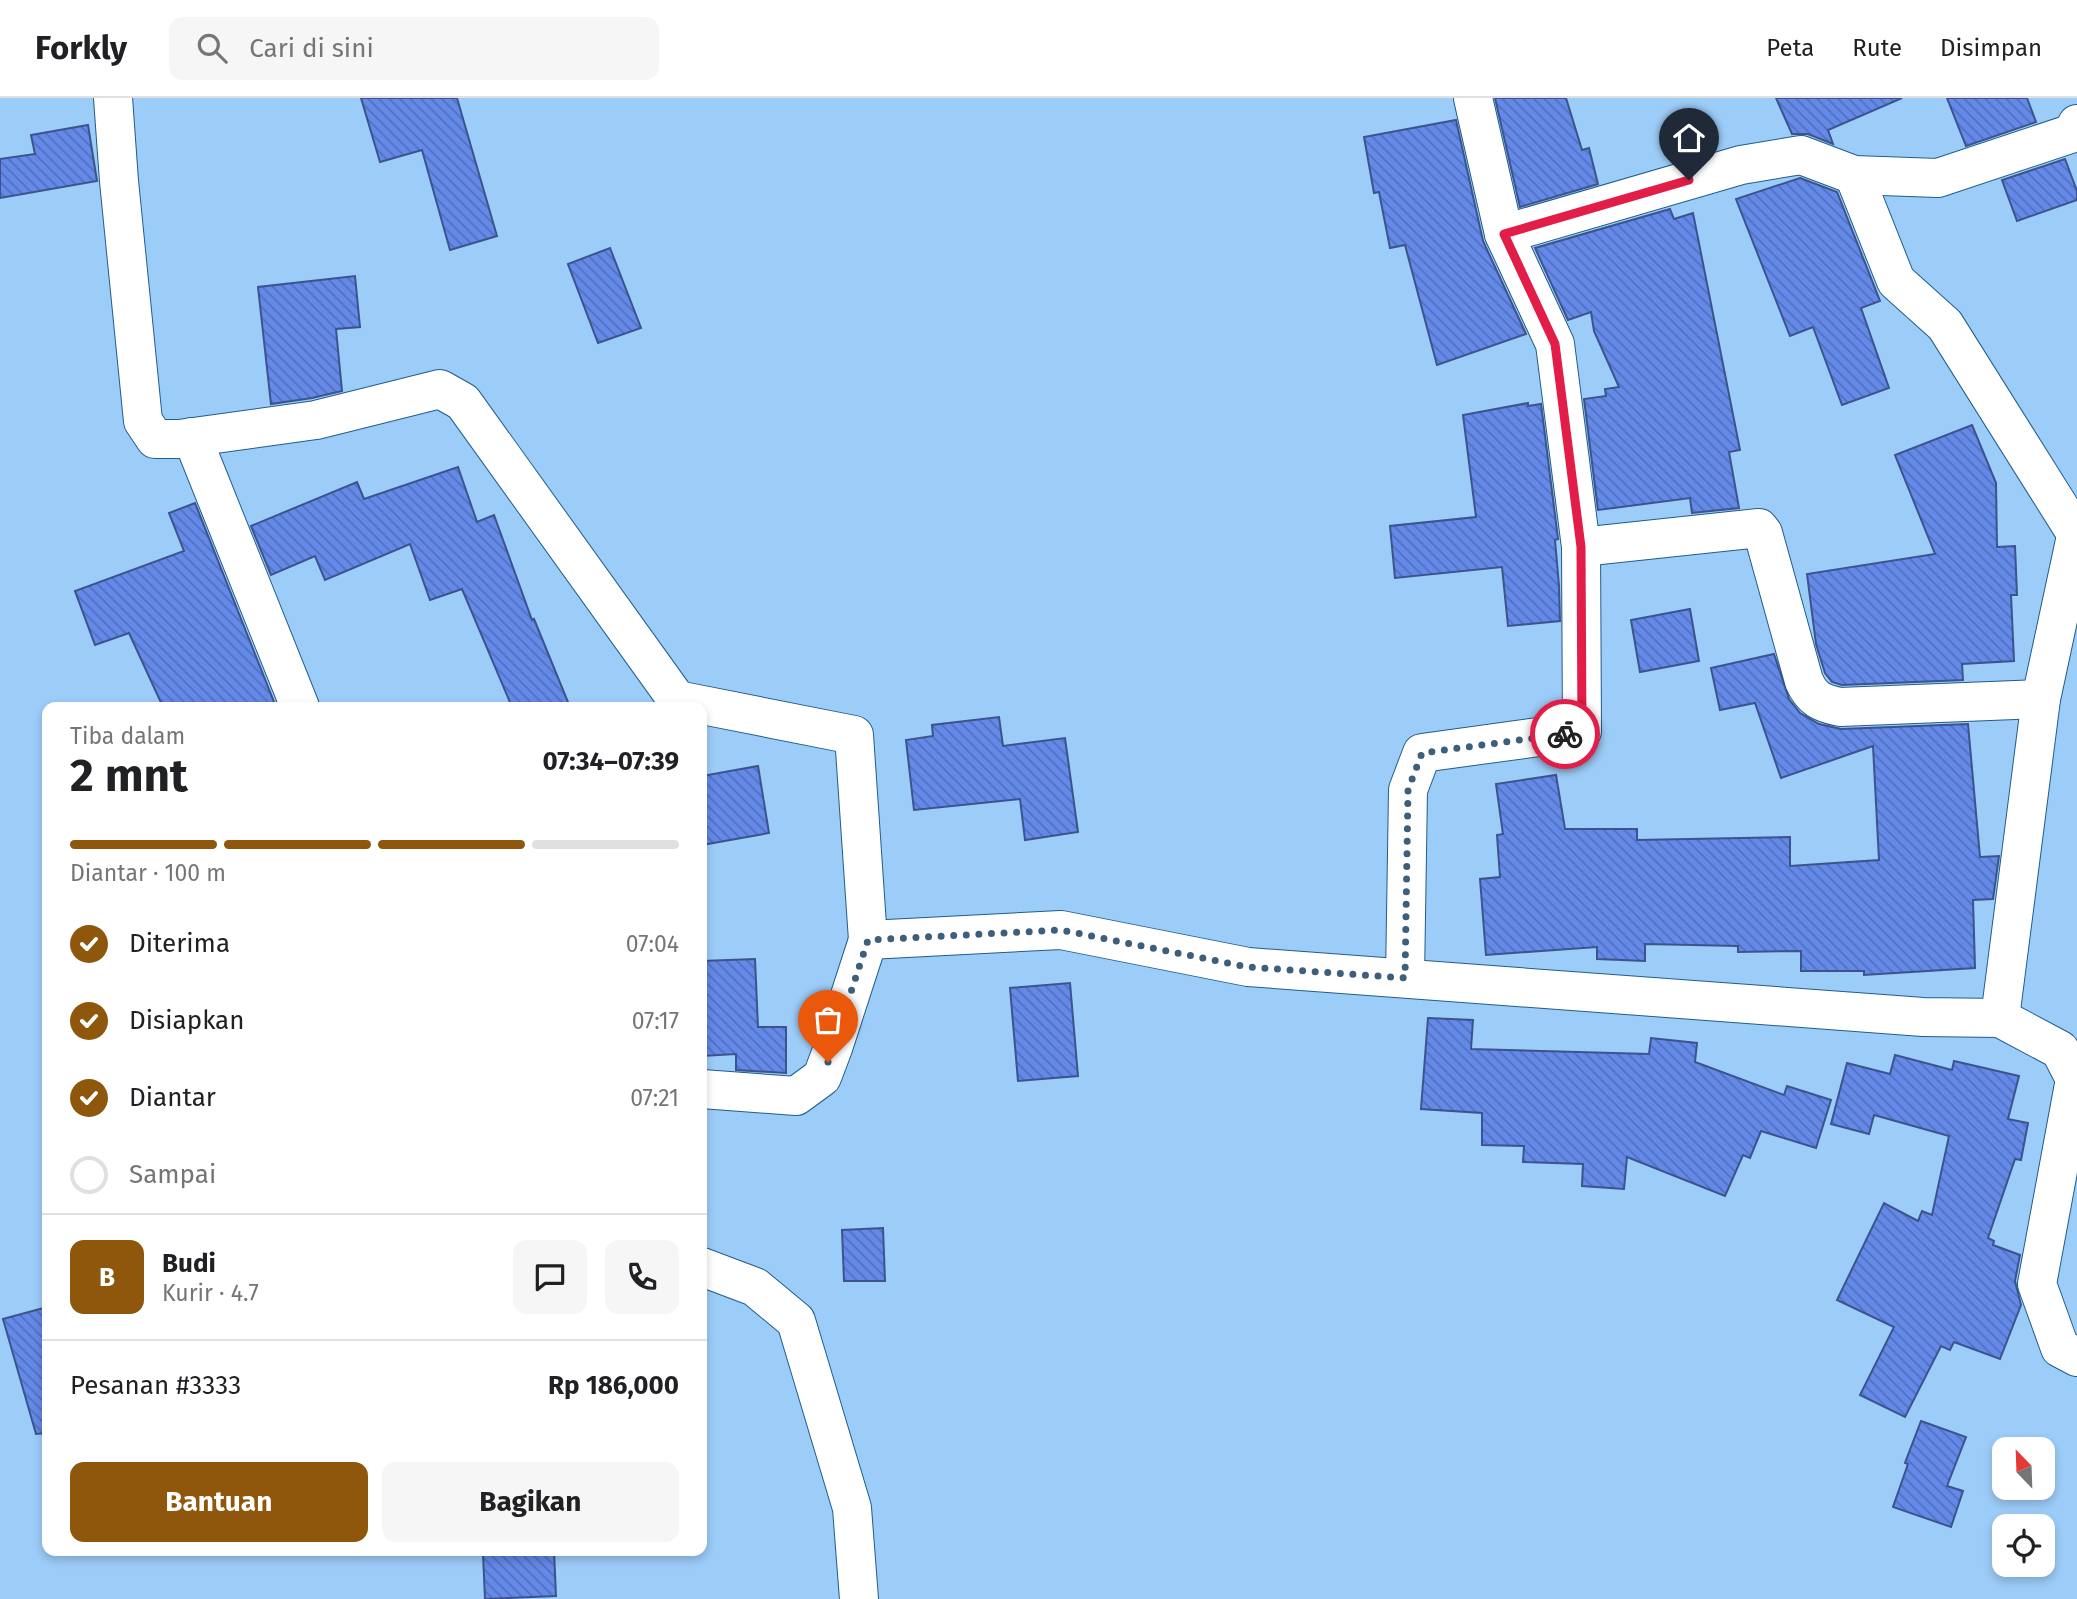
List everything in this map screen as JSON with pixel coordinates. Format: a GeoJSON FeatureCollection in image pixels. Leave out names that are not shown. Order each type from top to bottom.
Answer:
{"type":"FeatureCollection","features":[{"type":"Feature","properties":{"kind":"street"},"geometry":{"type":"LineString","coordinates":[[113,98],[143,421],[155,439],[192,437],[316,420],[440,389],[463,402],[677,700],[687,702]]}},
{"type":"Feature","properties":{"kind":"street"},"geometry":{"type":"LineString","coordinates":[[1405,978],[1408,790],[1422,753],[1582,731],[1581,547],[1555,344],[1504,234],[1473,98]]}},
{"type":"Feature","properties":{"kind":"street"},"geometry":{"type":"LineString","coordinates":[[1504,234],[1741,165],[1801,155],[1854,175],[1938,178],[2076,134]]}},
{"type":"Feature","properties":{"kind":"street"},"geometry":{"type":"LineString","coordinates":[[1854,175],[1896,281],[1945,325],[2077,535],[2041,699],[2000,1018]]}},
{"type":"Feature","properties":{"kind":"street"},"geometry":{"type":"LineString","coordinates":[[192,437],[298,702]]}},
{"type":"Feature","properties":{"kind":"street"},"geometry":{"type":"LineString","coordinates":[[1581,547],[1759,528],[1763,533],[1804,681],[1809,692],[1823,704],[1840,707],[2041,699]]}},
{"type":"Feature","properties":{"kind":"street"},"geometry":{"type":"LineString","coordinates":[[707,706],[854,735],[868,940],[822,1077],[796,1096],[707,1089]]}},
{"type":"Feature","properties":{"kind":"street"},"geometry":{"type":"LineString","coordinates":[[868,940],[1061,930],[1248,967],[1923,1017],[2000,1018],[2060,1050],[2075,1080],[2037,1284],[2060,1348],[2077,1357]]}},
{"type":"Feature","properties":{"kind":"street"},"geometry":{"type":"LineString","coordinates":[[707,1269],[755,1287],[796,1321],[852,1508],[859,1599]]}},
{"type":"Feature","properties":{"kind":"building"},"geometry":{"type":"Polygon","coordinates":[[[361,98],[457,98],[497,236],[450,250],[422,150],[380,162],[361,98]]]}},
{"type":"Feature","properties":{"kind":"building"},"geometry":{"type":"Polygon","coordinates":[[[1495,98],[1566,98],[1582,150],[1589,148],[1598,184],[1520,207],[1495,98]]]}},
{"type":"Feature","properties":{"kind":"building"},"geometry":{"type":"Polygon","coordinates":[[[1776,98],[1902,98],[1828,130],[1833,144],[1808,134],[1792,134],[1776,98]]]}},
{"type":"Feature","properties":{"kind":"building"},"geometry":{"type":"Polygon","coordinates":[[[1947,98],[2027,98],[2036,122],[1966,146],[1947,98]]]}},
{"type":"Feature","properties":{"kind":"building"},"geometry":{"type":"Polygon","coordinates":[[[1456,120],[1483,241],[1526,334],[1437,365],[1405,245],[1390,248],[1379,192],[1374,193],[1364,137],[1456,120]]]}},
{"type":"Feature","properties":{"kind":"building"},"geometry":{"type":"Polygon","coordinates":[[[88,125],[97,181],[0,198],[0,159],[35,154],[31,135],[88,125]]]}},
{"type":"Feature","properties":{"kind":"building"},"geometry":{"type":"Polygon","coordinates":[[[2065,159],[2077,191],[2077,200],[2017,221],[2002,180],[2065,159]]]}},
{"type":"Feature","properties":{"kind":"building"},"geometry":{"type":"Polygon","coordinates":[[[1800,178],[1837,192],[1880,301],[1861,308],[1889,388],[1842,405],[1813,327],[1790,336],[1736,199],[1800,178]]]}},
{"type":"Feature","properties":{"kind":"building"},"geometry":{"type":"Polygon","coordinates":[[[1670,209],[1674,219],[1693,213],[1740,450],[1729,452],[1739,508],[1692,513],[1690,498],[1598,510],[1584,399],[1606,396],[1605,389],[1619,387],[1594,331],[1591,312],[1568,320],[1535,248],[1670,209]]]}},
{"type":"Feature","properties":{"kind":"building"},"geometry":{"type":"Polygon","coordinates":[[[610,248],[641,328],[598,343],[568,264],[610,248]]]}},
{"type":"Feature","properties":{"kind":"building"},"geometry":{"type":"Polygon","coordinates":[[[355,276],[360,327],[336,329],[342,391],[271,404],[258,287],[355,276]]]}},
{"type":"Feature","properties":{"kind":"building"},"geometry":{"type":"Polygon","coordinates":[[[1528,403],[1528,406],[1541,404],[1558,539],[1555,540],[1560,621],[1508,626],[1502,567],[1395,578],[1390,526],[1476,517],[1463,415],[1528,403]]]}},
{"type":"Feature","properties":{"kind":"building"},"geometry":{"type":"Polygon","coordinates":[[[1972,425],[1996,483],[1997,547],[2015,546],[2017,595],[2011,595],[2014,661],[1962,664],[1963,680],[1842,685],[1832,682],[1825,673],[1816,644],[1807,574],[1935,554],[1895,455],[1972,425]]]}},
{"type":"Feature","properties":{"kind":"building"},"geometry":{"type":"Polygon","coordinates":[[[458,467],[477,522],[494,515],[532,620],[534,619],[568,702],[510,702],[462,589],[430,600],[410,544],[325,580],[315,556],[271,575],[251,526],[357,482],[364,499],[458,467]]]}},
{"type":"Feature","properties":{"kind":"building"},"geometry":{"type":"Polygon","coordinates":[[[195,503],[274,702],[161,702],[129,633],[95,645],[75,591],[184,551],[169,513],[195,503]]]}},
{"type":"Feature","properties":{"kind":"building"},"geometry":{"type":"Polygon","coordinates":[[[1690,609],[1699,661],[1640,672],[1631,620],[1690,609]]]}},
{"type":"Feature","properties":{"kind":"building"},"geometry":{"type":"Polygon","coordinates":[[[1774,654],[1789,699],[1800,713],[1819,724],[1841,729],[1968,724],[1980,857],[1999,856],[1993,899],[1973,900],[1975,968],[1864,975],[1864,971],[1801,971],[1801,951],[1738,952],[1738,946],[1645,944],[1645,961],[1597,959],[1597,947],[1486,955],[1480,879],[1500,877],[1497,835],[1503,834],[1496,784],[1556,775],[1565,829],[1637,829],[1637,840],[1790,837],[1790,866],[1879,860],[1873,746],[1781,778],[1755,703],[1720,710],[1711,668],[1774,654]]]}},
{"type":"Feature","properties":{"kind":"building"},"geometry":{"type":"Polygon","coordinates":[[[999,717],[1003,746],[1065,738],[1078,832],[1025,840],[1020,799],[914,810],[906,740],[933,736],[932,725],[999,717]]]}},
{"type":"Feature","properties":{"kind":"building"},"geometry":{"type":"Polygon","coordinates":[[[758,766],[769,833],[707,844],[707,775],[758,766]]]}},
{"type":"Feature","properties":{"kind":"building"},"geometry":{"type":"Polygon","coordinates":[[[755,959],[758,1027],[786,1027],[786,1073],[736,1070],[736,1054],[707,1056],[707,961],[755,959]]]}},
{"type":"Feature","properties":{"kind":"building"},"geometry":{"type":"Polygon","coordinates":[[[1070,983],[1078,1076],[1018,1081],[1010,988],[1070,983]]]}},
{"type":"Feature","properties":{"kind":"building"},"geometry":{"type":"Polygon","coordinates":[[[1428,1018],[1473,1020],[1471,1049],[1649,1054],[1651,1038],[1697,1043],[1695,1062],[1784,1095],[1787,1086],[1831,1100],[1816,1148],[1761,1131],[1750,1158],[1743,1155],[1725,1196],[1627,1157],[1624,1189],[1582,1186],[1583,1164],[1523,1162],[1524,1146],[1482,1145],[1482,1113],[1421,1109],[1428,1018]]]}},
{"type":"Feature","properties":{"kind":"building"},"geometry":{"type":"Polygon","coordinates":[[[1895,1055],[1952,1070],[1954,1061],[2019,1076],[2008,1119],[2028,1123],[2021,1160],[2015,1159],[1988,1238],[1994,1241],[1993,1245],[2020,1255],[2015,1281],[2021,1305],[2000,1359],[1954,1342],[1950,1350],[1941,1346],[1905,1417],[1860,1395],[1894,1327],[1837,1300],[1884,1203],[1918,1221],[1922,1211],[1932,1215],[1949,1136],[1874,1115],[1869,1134],[1831,1124],[1847,1063],[1890,1074],[1895,1055]]]}},
{"type":"Feature","properties":{"kind":"building"},"geometry":{"type":"Polygon","coordinates":[[[883,1228],[885,1281],[844,1281],[842,1230],[883,1228]]]}},
{"type":"Feature","properties":{"kind":"building"},"geometry":{"type":"Polygon","coordinates":[[[42,1308],[42,1433],[36,1434],[3,1319],[42,1308]]]}},
{"type":"Feature","properties":{"kind":"building"},"geometry":{"type":"Polygon","coordinates":[[[1921,1421],[1966,1437],[1947,1486],[1963,1491],[1951,1527],[1893,1507],[1908,1464],[1905,1463],[1921,1421]]]}},
{"type":"Feature","properties":{"kind":"building"},"geometry":{"type":"Polygon","coordinates":[[[483,1556],[554,1556],[556,1596],[485,1599],[483,1556]]]}},
{"type":"Feature","properties":{"kind":"way so far"},"geometry":{"type":"LineString","coordinates":[[828,1062],[868,940],[1061,930],[1248,967],[1405,978],[1408,790],[1422,753],[1565,734]]}},
{"type":"Feature","properties":{"kind":"route"},"geometry":{"type":"LineString","coordinates":[[1565,734],[1582,731],[1581,547],[1555,344],[1504,234],[1689,180]]}}]}
